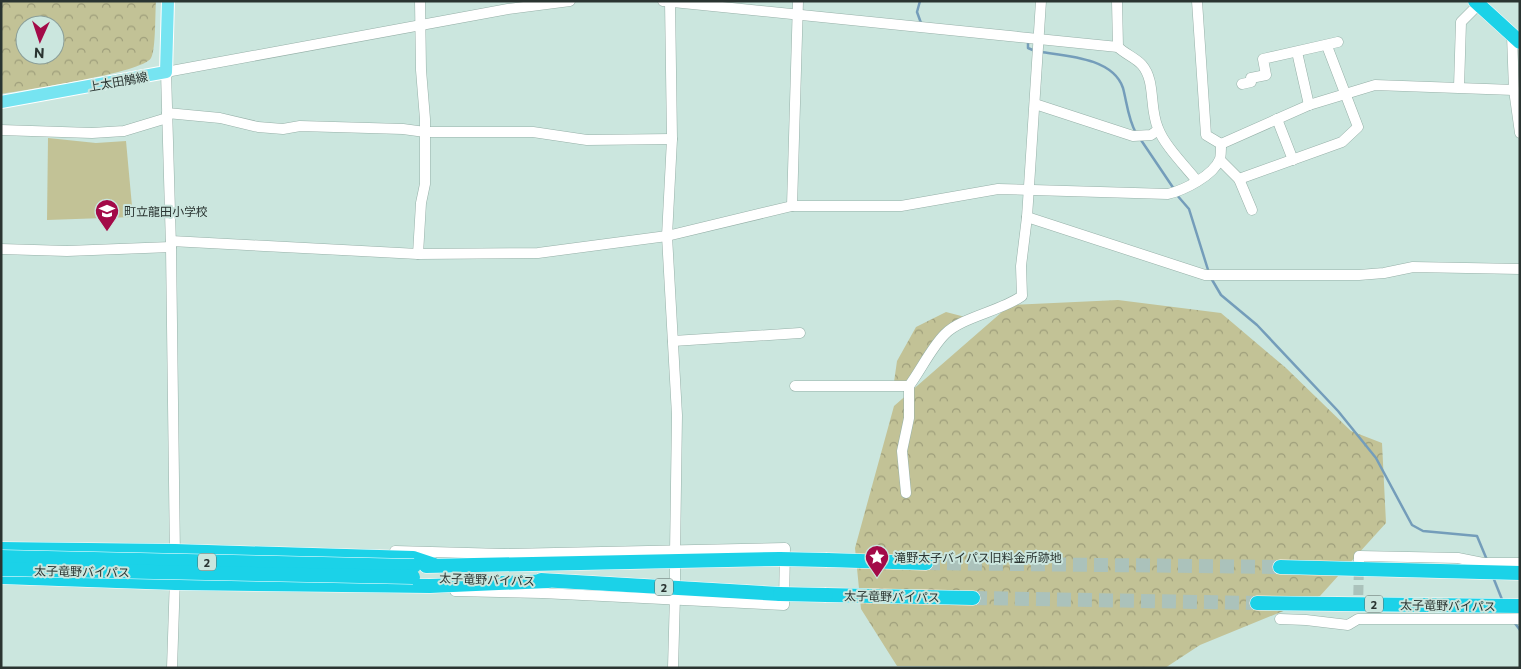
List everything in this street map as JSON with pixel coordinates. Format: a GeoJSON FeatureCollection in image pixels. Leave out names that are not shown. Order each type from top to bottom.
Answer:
{"type":"FeatureCollection","features":[{"type":"Feature","properties":{"kind":"highway"},"geometry":{"type":"LineString","coordinates":[[1479,2],[1516,39]]}},
{"type":"Feature","properties":{"kind":"highway"},"geometry":{"type":"LineString","coordinates":[[1,549],[174,548],[284,555],[413,572]]}},
{"type":"Feature","properties":{"kind":"highway","name":"太子竜野バイパス"},"geometry":{"type":"LineString","coordinates":[[1,558],[413,572],[780,594],[973,598]]}},
{"type":"Feature","properties":{"kind":"highway","name":"太子竜野バイパス"},"geometry":{"type":"LineString","coordinates":[[1,569],[413,572],[434,565],[780,560],[926,563]]}},
{"type":"Feature","properties":{"kind":"highway"},"geometry":{"type":"LineString","coordinates":[[1280,568],[1520,573]]}},
{"type":"Feature","properties":{"kind":"highway"},"geometry":{"type":"LineString","coordinates":[[1,577],[175,585],[284,584],[413,572]]}},
{"type":"Feature","properties":{"kind":"highway","name":"太子竜野バイパス"},"geometry":{"type":"LineString","coordinates":[[1257,603],[1520,606]]}},
{"type":"Feature","properties":{"kind":"main road","name":"上太田鵤線"},"geometry":{"type":"LineString","coordinates":[[1,102],[166,72],[168,1]]}},
{"type":"Feature","properties":{"kind":"street"},"geometry":{"type":"LineString","coordinates":[[418,254],[421,203],[425,184],[420,1]]}},
{"type":"Feature","properties":{"kind":"street"},"geometry":{"type":"LineString","coordinates":[[172,668],[175,585],[171,244],[166,72],[420,27],[508,9],[570,1]]}},
{"type":"Feature","properties":{"kind":"street"},"geometry":{"type":"LineString","coordinates":[[663,1],[1118,47],[1141,64],[1148,72],[1151,83],[1152,109],[1158,130],[1197,181]]}},
{"type":"Feature","properties":{"kind":"street"},"geometry":{"type":"LineString","coordinates":[[792,206],[798,1]]}},
{"type":"Feature","properties":{"kind":"street"},"geometry":{"type":"LineString","coordinates":[[906,494],[902,451],[909,418],[909,386],[946,334],[1022,296],[1020,266],[1027,216],[1041,1]]}},
{"type":"Feature","properties":{"kind":"street"},"geometry":{"type":"LineString","coordinates":[[1117,1],[1118,47]]}},
{"type":"Feature","properties":{"kind":"street"},"geometry":{"type":"LineString","coordinates":[[1197,1],[1206,135],[1221,144]]}},
{"type":"Feature","properties":{"kind":"street"},"geometry":{"type":"LineString","coordinates":[[670,2],[672,139],[667,236],[677,415],[675,552]]}},
{"type":"Feature","properties":{"kind":"street"},"geometry":{"type":"LineString","coordinates":[[1459,87],[1460,28],[1462,22],[1479,2]]}},
{"type":"Feature","properties":{"kind":"street"},"geometry":{"type":"LineString","coordinates":[[1516,39],[1514,90],[1520,133]]}},
{"type":"Feature","properties":{"kind":"street"},"geometry":{"type":"LineString","coordinates":[[1242,84],[1251,82],[1251,78],[1266,75],[1263,59],[1338,42]]}},
{"type":"Feature","properties":{"kind":"street"},"geometry":{"type":"LineString","coordinates":[[1238,179],[1342,142],[1358,127],[1327,46]]}},
{"type":"Feature","properties":{"kind":"street"},"geometry":{"type":"LineString","coordinates":[[1297,52],[1309,105]]}},
{"type":"Feature","properties":{"kind":"street"},"geometry":{"type":"LineString","coordinates":[[1221,144],[1309,105],[1375,84],[1514,90]]}},
{"type":"Feature","properties":{"kind":"street"},"geometry":{"type":"LineString","coordinates":[[1035,104],[1133,136],[1151,135],[1158,130]]}},
{"type":"Feature","properties":{"kind":"street"},"geometry":{"type":"LineString","coordinates":[[1,130],[92,133],[124,131],[167,116],[220,118],[258,127],[368,128],[425,132],[533,132],[587,140],[672,139]]}},
{"type":"Feature","properties":{"kind":"street"},"geometry":{"type":"LineString","coordinates":[[1277,119],[1293,160]]}},
{"type":"Feature","properties":{"kind":"street"},"geometry":{"type":"LineString","coordinates":[[1,249],[67,251],[171,244],[418,254],[538,253],[667,236],[792,206],[902,206],[998,189],[1161,195],[1178,192],[1197,181],[1220,160],[1221,144]]}},
{"type":"Feature","properties":{"kind":"street"},"geometry":{"type":"LineString","coordinates":[[1220,160],[1238,179],[1252,210]]}},
{"type":"Feature","properties":{"kind":"street"},"geometry":{"type":"LineString","coordinates":[[1027,216],[1205,275],[1359,274],[1384,273],[1414,267],[1520,269]]}},
{"type":"Feature","properties":{"kind":"street"},"geometry":{"type":"LineString","coordinates":[[673,341],[800,333]]}},
{"type":"Feature","properties":{"kind":"street"},"geometry":{"type":"LineString","coordinates":[[795,386],[909,386]]}},
{"type":"Feature","properties":{"kind":"street"},"geometry":{"type":"LineString","coordinates":[[1,544],[504,554],[675,552],[785,548],[784,605],[675,597],[532,592],[175,585],[1,584]]}},
{"type":"Feature","properties":{"kind":"street"},"geometry":{"type":"LineString","coordinates":[[1359,559],[1458,558],[1483,564],[1520,563]]}},
{"type":"Feature","properties":{"kind":"street"},"geometry":{"type":"LineString","coordinates":[[675,567],[675,582]]}},
{"type":"Feature","properties":{"kind":"street"},"geometry":{"type":"LineString","coordinates":[[672,668],[675,597]]}},
{"type":"Feature","properties":{"kind":"street"},"geometry":{"type":"LineString","coordinates":[[1280,619],[1348,625],[1358,615],[1520,618]]}},
{"type":"Feature","properties":{"kind":"green space"},"geometry":{"type":"Polygon","coordinates":[[[1,1],[156,1],[155,39],[151,58],[143,64],[106,75],[1,94],[1,1]]]}},
{"type":"Feature","properties":{"kind":"green space"},"geometry":{"type":"Polygon","coordinates":[[[48,138],[96,143],[126,141],[133,217],[47,220],[48,138]]]}},
{"type":"Feature","properties":{"kind":"green space"},"geometry":{"type":"Polygon","coordinates":[[[1118,300],[1221,313],[1286,368],[1351,431],[1382,443],[1386,523],[1320,596],[1200,645],[1165,668],[897,666],[861,609],[855,548],[894,406],[1010,305],[1118,300]]]}},
{"type":"Feature","properties":{"kind":"green space"},"geometry":{"type":"Polygon","coordinates":[[[946,312],[969,318],[935,338],[908,384],[894,382],[897,361],[916,327],[946,312]]]}},
{"type":"Feature","properties":{"kind":"waterway"},"geometry":{"type":"LineString","coordinates":[[920,1],[917,12],[921,23]]}},
{"type":"Feature","properties":{"kind":"waterway"},"geometry":{"type":"LineString","coordinates":[[1028,41],[1028,48],[1035,51]]}},
{"type":"Feature","properties":{"kind":"waterway"},"geometry":{"type":"LineString","coordinates":[[1041,52],[1088,60],[1110,70],[1118,78],[1123,88],[1129,117],[1136,133]]}},
{"type":"Feature","properties":{"kind":"waterway"},"geometry":{"type":"LineString","coordinates":[[1141,140],[1174,189]]}},
{"type":"Feature","properties":{"kind":"waterway"},"geometry":{"type":"LineString","coordinates":[[1176,194],[1189,209],[1209,273]]}},
{"type":"Feature","properties":{"kind":"waterway"},"geometry":{"type":"LineString","coordinates":[[1211,278],[1221,295],[1257,325],[1338,411],[1376,458],[1412,525],[1423,531],[1477,536],[1487,560]]}},
{"type":"Feature","properties":{"kind":"waterway"},"geometry":{"type":"LineString","coordinates":[[1493,577],[1503,602]]}},
{"type":"Feature","properties":{"kind":"waterway"},"geometry":{"type":"LineString","coordinates":[[1514,622],[1520,630]]}},
{"type":"Feature","properties":{"kind":"tunnel"},"geometry":{"type":"LineString","coordinates":[[1358,610],[1359,562]]}},
{"type":"Feature","properties":{"kind":"tunnel"},"geometry":{"type":"LineString","coordinates":[[926,563],[1280,567]]}},
{"type":"Feature","properties":{"kind":"tunnel"},"geometry":{"type":"LineString","coordinates":[[973,598],[1257,603]]}},
{"type":"Feature","properties":{"kind":"place","name":"町立龍田小学校"},"geometry":{"type":"Point","coordinates":[107,232]}},
{"type":"Feature","properties":{"kind":"place","name":"滝野太子バイパス旧料金所跡地"},"geometry":{"type":"Point","coordinates":[877,578]}}]}
